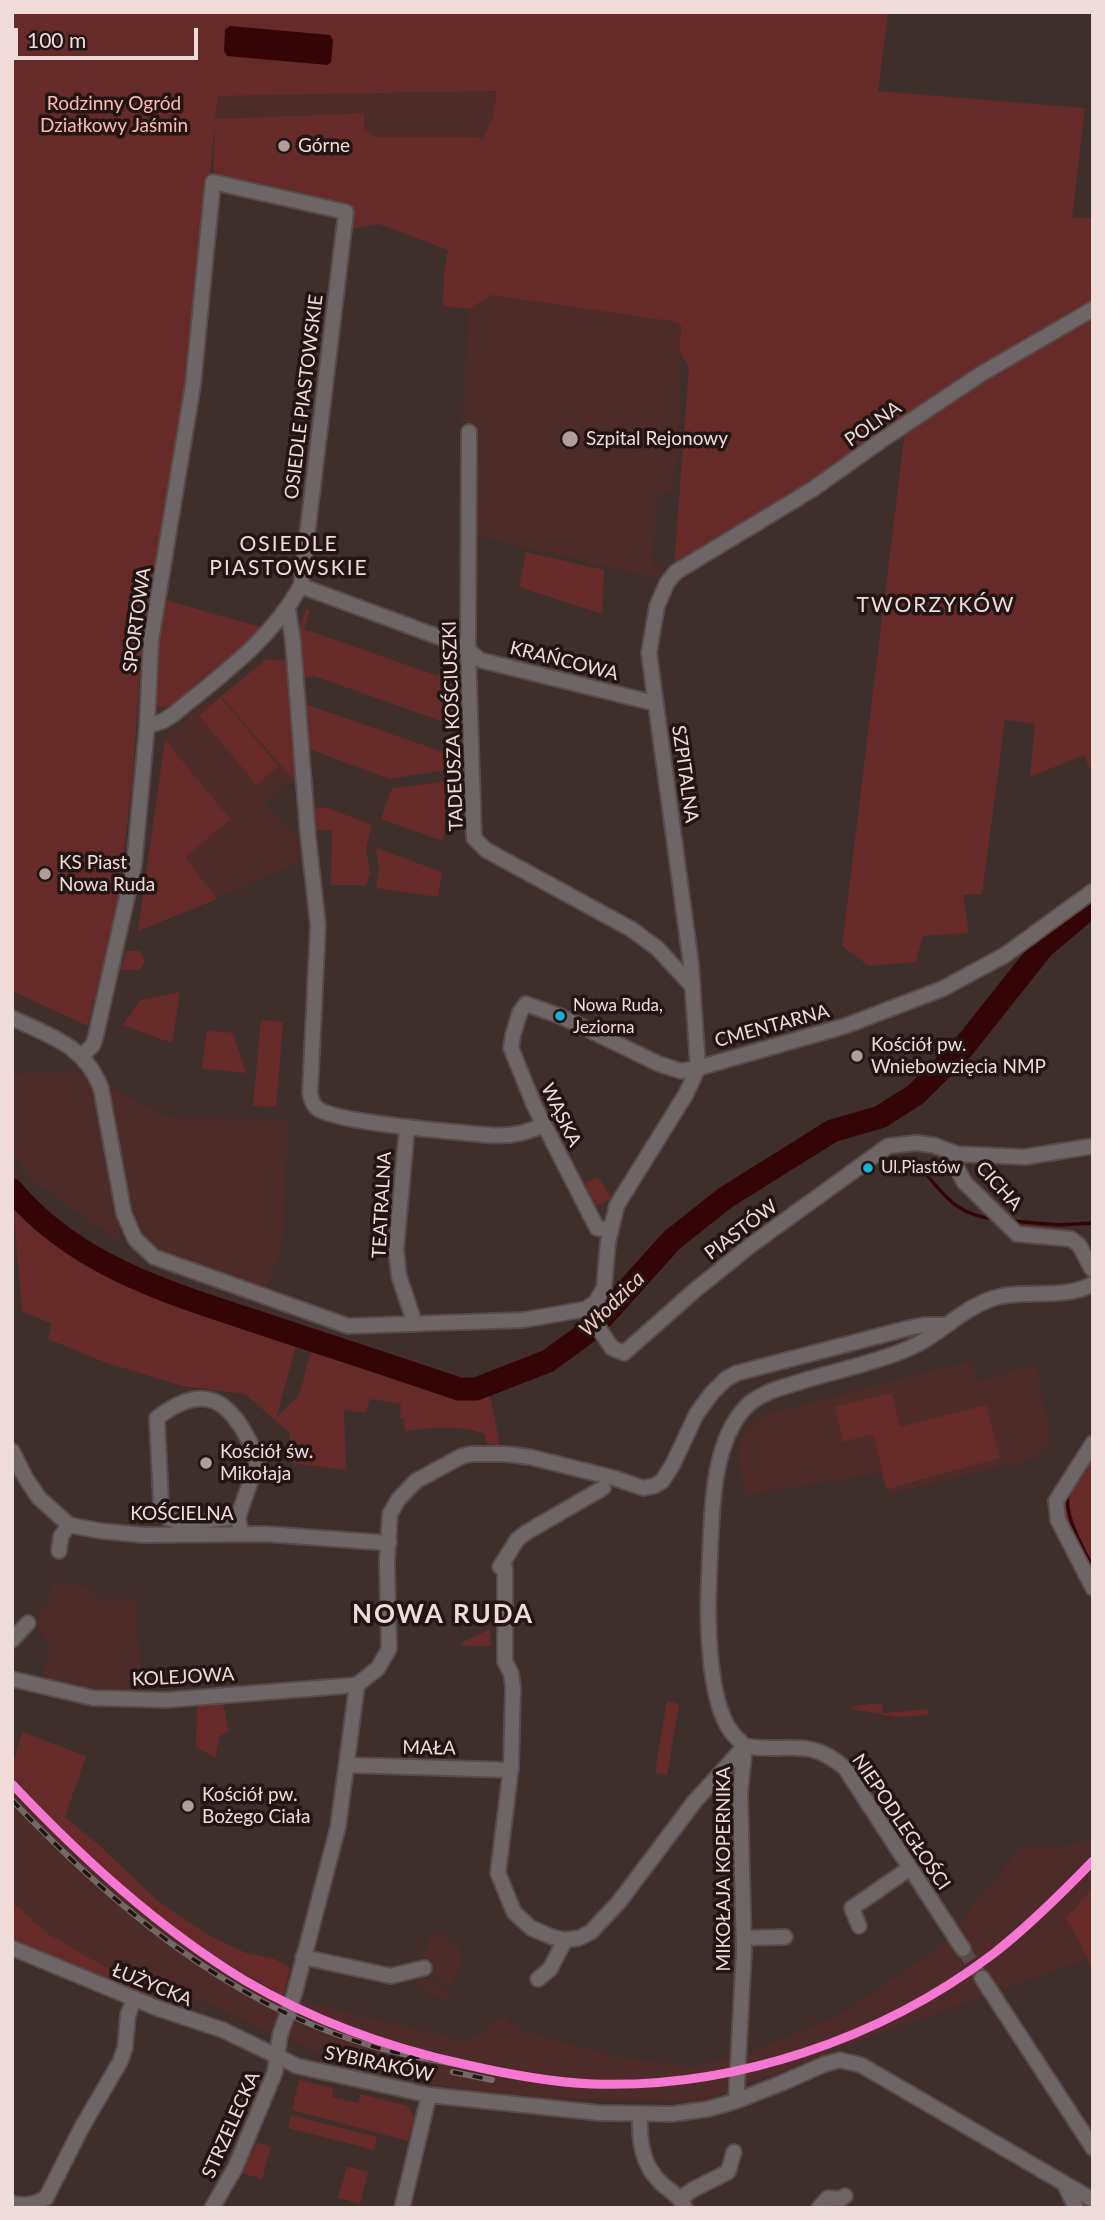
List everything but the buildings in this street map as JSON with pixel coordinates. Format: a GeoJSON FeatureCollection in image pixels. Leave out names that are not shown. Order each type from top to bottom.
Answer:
{"type":"FeatureCollection","features":[{"type":"Feature","properties":{"kind":"street","name":"SPORTOWA"},"geometry":{"type":"LineString","coordinates":[[82,1056],[93,1045],[96,1035],[134,866],[147,726],[151,640],[192,385],[213,182],[346,212]]}},
{"type":"Feature","properties":{"kind":"street","name":"OSIEDLE PIASTOWSKIE"},"geometry":{"type":"LineString","coordinates":[[147,726],[174,714],[255,647],[288,609],[301,586],[346,212]]}},
{"type":"Feature","properties":{"kind":"street","name":"POLNA"},"geometry":{"type":"LineString","coordinates":[[676,572],[813,489],[981,374],[1093,309]]}},
{"type":"Feature","properties":{"kind":"street","name":"TADEUSZA KOŚCIUSZKI"},"geometry":{"type":"LineString","coordinates":[[469,432],[468,650],[474,838],[486,850],[631,929],[657,948],[693,987]]}},
{"type":"Feature","properties":{"kind":"street","name":"SZPITALNA"},"geometry":{"type":"LineString","coordinates":[[676,572],[667,583],[657,606],[650,640],[649,663],[693,987]]}},
{"type":"Feature","properties":{"kind":"street"},"geometry":{"type":"LineString","coordinates":[[301,586],[468,650]]}},
{"type":"Feature","properties":{"kind":"street","name":"TEATRALNA"},"geometry":{"type":"LineString","coordinates":[[288,609],[318,925],[310,1093],[315,1107],[329,1115],[407,1127],[500,1136],[533,1131],[544,1125]]}},
{"type":"Feature","properties":{"kind":"street","name":"KRAŃCOWA"},"geometry":{"type":"LineString","coordinates":[[468,650],[480,660],[654,703]]}},
{"type":"Feature","properties":{"kind":"street","name":"CMENTARNA"},"geometry":{"type":"LineString","coordinates":[[587,1312],[604,1288],[617,1205],[680,1105],[698,1068],[845,1026],[942,989],[1005,955],[1093,891]]}},
{"type":"Feature","properties":{"kind":"street"},"geometry":{"type":"LineString","coordinates":[[693,987],[698,1068]]}},
{"type":"Feature","properties":{"kind":"street","name":"WĄSKA"},"geometry":{"type":"LineString","coordinates":[[611,1230],[597,1228],[524,1084],[511,1048],[520,1013],[526,1003],[560,1016],[659,1064],[681,1071],[698,1068]]}},
{"type":"Feature","properties":{"kind":"street"},"geometry":{"type":"LineString","coordinates":[[12,1018],[68,1044],[94,1070],[101,1088],[124,1214],[135,1239],[154,1257],[348,1326],[523,1320],[587,1312]]}},
{"type":"Feature","properties":{"kind":"street","name":"TEATRALNA"},"geometry":{"type":"LineString","coordinates":[[407,1127],[396,1250],[399,1276],[415,1325]]}},
{"type":"Feature","properties":{"kind":"street","name":"PIASTÓW"},"geometry":{"type":"LineString","coordinates":[[587,1312],[612,1348],[624,1353],[751,1245],[888,1146],[916,1143],[962,1154]]}},
{"type":"Feature","properties":{"kind":"street"},"geometry":{"type":"LineString","coordinates":[[962,1154],[1025,1157],[1093,1146]]}},
{"type":"Feature","properties":{"kind":"street","name":"CICHA"},"geometry":{"type":"LineString","coordinates":[[962,1154],[956,1167],[965,1182],[990,1209],[1017,1234],[1071,1239],[1079,1245],[1089,1281]]}},
{"type":"Feature","properties":{"kind":"street","name":"MIKOŁAJA KOPERNIKA"},"geometry":{"type":"LineString","coordinates":[[736,2101],[744,1938],[740,1793],[745,1746],[730,1730],[720,1708],[712,1670],[709,1586],[718,1468],[729,1433],[741,1413],[757,1398],[787,1385],[909,1349],[977,1305],[994,1298],[1020,1294],[1058,1295],[1089,1281]]}},
{"type":"Feature","properties":{"kind":"street"},"geometry":{"type":"LineString","coordinates":[[357,1685],[378,1668],[389,1649],[387,1562],[390,1514],[398,1500],[416,1481],[453,1460],[471,1454],[505,1454],[530,1457],[643,1488],[654,1486],[662,1481],[672,1466],[697,1413],[726,1379],[737,1373],[909,1328],[944,1325]]}},
{"type":"Feature","properties":{"kind":"street"},"geometry":{"type":"LineString","coordinates":[[238,1517],[181,1523],[168,1518],[161,1504],[157,1418],[173,1405],[200,1397],[221,1404],[243,1427],[258,1460],[238,1517],[241,1533]]}},
{"type":"Feature","properties":{"kind":"street"},"geometry":{"type":"LineString","coordinates":[[1093,1443],[1056,1501],[1058,1520],[1093,1588]]}},
{"type":"Feature","properties":{"kind":"street"},"geometry":{"type":"LineString","coordinates":[[12,1451],[39,1498],[69,1525],[61,1536],[59,1551]]}},
{"type":"Feature","properties":{"kind":"street"},"geometry":{"type":"LineString","coordinates":[[603,1488],[527,1532],[517,1540],[500,1567],[505,1568],[505,1662],[511,1673],[513,1688],[511,1768],[498,1873],[514,1912],[531,1928],[565,1940],[579,1938],[591,1932],[607,1917],[695,1801],[745,1746]]}},
{"type":"Feature","properties":{"kind":"street","name":"KOŚCIELNA"},"geometry":{"type":"LineString","coordinates":[[69,1525],[143,1535],[241,1533],[389,1543]]}},
{"type":"Feature","properties":{"kind":"street"},"geometry":{"type":"LineString","coordinates":[[12,1640],[28,1623]]}},
{"type":"Feature","properties":{"kind":"street","name":"KOLEJOWA"},"geometry":{"type":"LineString","coordinates":[[12,1679],[93,1698],[166,1700],[357,1685]]}},
{"type":"Feature","properties":{"kind":"street","name":"STRZELECKA"},"geometry":{"type":"LineString","coordinates":[[212,2208],[235,2168],[275,2072],[280,2035],[338,1827],[357,1685]]}},
{"type":"Feature","properties":{"kind":"street","name":"NIEPODLEGŁOŚCI"},"geometry":{"type":"LineString","coordinates":[[745,1746],[764,1749],[784,1746],[809,1748],[831,1756],[845,1768],[963,1950]]}},
{"type":"Feature","properties":{"kind":"street","name":"MAŁA"},"geometry":{"type":"LineString","coordinates":[[347,1765],[511,1768]]}},
{"type":"Feature","properties":{"kind":"street"},"geometry":{"type":"LineString","coordinates":[[859,1926],[852,1908],[910,1868]]}},
{"type":"Feature","properties":{"kind":"street"},"geometry":{"type":"LineString","coordinates":[[744,1938],[785,1937]]}},
{"type":"Feature","properties":{"kind":"street"},"geometry":{"type":"LineString","coordinates":[[538,1979],[550,1969],[565,1940]]}},
{"type":"Feature","properties":{"kind":"street","name":"ŁUŻYCKA"},"geometry":{"type":"LineString","coordinates":[[12,1948],[190,2020],[223,2030],[279,2055]]}},
{"type":"Feature","properties":{"kind":"street"},"geometry":{"type":"LineString","coordinates":[[303,1957],[391,1976],[424,1968]]}},
{"type":"Feature","properties":{"kind":"street"},"geometry":{"type":"LineString","coordinates":[[982,1978],[1093,2148]]}},
{"type":"Feature","properties":{"kind":"street"},"geometry":{"type":"LineString","coordinates":[[12,2203],[21,2206],[36,2204],[46,2198],[82,2127],[120,2062],[125,2048],[128,2015],[134,1998]]}},
{"type":"Feature","properties":{"kind":"street","name":"SYBIRAKÓW"},"geometry":{"type":"LineString","coordinates":[[279,2055],[297,2066],[429,2095],[518,2106],[640,2115],[708,2109],[736,2101],[840,2060],[860,2065],[1064,2183]]}},
{"type":"Feature","properties":{"kind":"street"},"geometry":{"type":"LineString","coordinates":[[401,2208],[429,2095]]}},
{"type":"Feature","properties":{"kind":"street"},"geometry":{"type":"LineString","coordinates":[[640,2115],[641,2142],[649,2170],[683,2203],[694,2189],[728,2172],[734,2152]]}},
{"type":"Feature","properties":{"kind":"street"},"geometry":{"type":"LineString","coordinates":[[1064,2183],[1093,2200]]}},
{"type":"Feature","properties":{"kind":"street"},"geometry":{"type":"LineString","coordinates":[[1064,2183],[1076,2208]]}},
{"type":"Feature","properties":{"kind":"street"},"geometry":{"type":"LineString","coordinates":[[819,2208],[828,2198],[841,2199],[845,2196]]}},
{"type":"Feature","properties":{"kind":"shaded area"},"geometry":{"type":"Polygon","coordinates":[[[230,26],[330,35],[333,40],[331,62],[328,65],[227,56],[224,51],[225,30],[230,26]]]}},
{"type":"Feature","properties":{"kind":"shaded area"},"geometry":{"type":"Polygon","coordinates":[[[497,91],[492,118],[484,139],[374,137],[364,129],[364,113],[216,119],[217,96],[497,91]]]}},
{"type":"Feature","properties":{"kind":"shaded area","name":"Szpital Rejonowy"},"geometry":{"type":"Polygon","coordinates":[[[491,295],[522,295],[677,322],[682,327],[679,448],[672,491],[659,492],[651,565],[666,567],[657,579],[475,535],[474,448],[460,451],[469,309],[491,295]]]}},
{"type":"Feature","properties":{"kind":"shaded area"},"geometry":{"type":"Polygon","coordinates":[[[264,659],[288,661],[299,775],[266,803],[303,846],[297,864],[138,931],[165,737],[205,703],[217,700],[264,659]]]}},
{"type":"Feature","properties":{"kind":"shaded area"},"geometry":{"type":"Polygon","coordinates":[[[65,1071],[87,1074],[92,1085],[122,1244],[33,1181],[12,1155],[12,1078],[21,1073],[65,1071]]]}},
{"type":"Feature","properties":{"kind":"shaded area"},"geometry":{"type":"Polygon","coordinates":[[[92,1079],[169,1117],[288,1120],[283,1242],[266,1290],[156,1252],[141,1234],[131,1211],[92,1079]]]}},
{"type":"Feature","properties":{"kind":"shaded area"},"geometry":{"type":"Polygon","coordinates":[[[969,1361],[979,1381],[1036,1364],[1051,1439],[1038,1458],[887,1495],[881,1473],[745,1495],[737,1451],[747,1429],[763,1415],[969,1361]]]}},
{"type":"Feature","properties":{"kind":"shaded area"},"geometry":{"type":"Polygon","coordinates":[[[53,1582],[92,1587],[91,1595],[107,1599],[135,1598],[143,1691],[90,1691],[40,1682],[50,1647],[35,1619],[46,1605],[53,1582]]]}},
{"type":"Feature","properties":{"kind":"shaded area"},"geometry":{"type":"Polygon","coordinates":[[[12,1767],[153,1906],[283,1996],[467,2041],[504,2016],[518,2029],[616,2057],[694,2066],[755,2050],[841,2014],[942,1945],[1022,1847],[1064,1846],[1083,1842],[1093,1830],[1093,1951],[1082,1961],[851,2044],[703,2101],[515,2098],[464,2091],[361,2069],[263,2030],[198,1998],[189,2012],[12,1925],[12,1767]]]}},
{"type":"Feature","properties":{"kind":"shaded area"},"geometry":{"type":"Polygon","coordinates":[[[446,1933],[447,1943],[459,1944],[462,1962],[451,1988],[420,1967],[431,1934],[446,1933]]]}},
{"type":"Feature","properties":{"kind":"shaded area"},"geometry":{"type":"Polygon","coordinates":[[[419,1974],[450,1993],[445,2002],[414,1983],[419,1974]]]}},
{"type":"Feature","properties":{"kind":"green space","name":"Rodzinny Ogród Działkowy Jaśmin"},"geometry":{"type":"Polygon","coordinates":[[[12,12],[888,12],[878,91],[1085,108],[1072,218],[1093,218],[1093,776],[1084,755],[1030,777],[1035,724],[1005,720],[982,894],[963,895],[969,933],[923,936],[916,962],[869,966],[842,946],[905,431],[676,572],[675,553],[689,367],[679,350],[682,327],[677,322],[491,295],[469,309],[443,306],[444,271],[448,250],[379,224],[344,230],[346,213],[213,182],[215,122],[187,421],[151,640],[141,657],[132,784],[118,902],[88,1026],[12,991],[12,12]],[[497,91],[218,96],[215,119],[364,113],[364,129],[374,137],[483,139],[492,118],[497,91]]]}},
{"type":"Feature","properties":{"kind":"green space"},"geometry":{"type":"Polygon","coordinates":[[[526,552],[604,570],[602,614],[519,587],[526,552]]]}},
{"type":"Feature","properties":{"kind":"green space"},"geometry":{"type":"Polygon","coordinates":[[[162,599],[264,628],[166,709],[157,705],[150,689],[162,599]]]}},
{"type":"Feature","properties":{"kind":"green space"},"geometry":{"type":"Polygon","coordinates":[[[306,609],[310,610],[304,629],[438,676],[445,658],[447,659],[455,726],[314,676],[302,678],[295,640],[306,609]]]}},
{"type":"Feature","properties":{"kind":"green space"},"geometry":{"type":"Polygon","coordinates":[[[267,659],[285,661],[297,775],[293,779],[221,696],[267,659]]]}},
{"type":"Feature","properties":{"kind":"green space"},"geometry":{"type":"Polygon","coordinates":[[[220,697],[278,766],[257,785],[199,716],[220,697]]]}},
{"type":"Feature","properties":{"kind":"green space"},"geometry":{"type":"Polygon","coordinates":[[[302,703],[443,752],[446,770],[390,779],[306,748],[302,703]]]}},
{"type":"Feature","properties":{"kind":"green space"},"geometry":{"type":"Polygon","coordinates":[[[165,740],[230,819],[185,858],[217,899],[138,931],[165,740]]]}},
{"type":"Feature","properties":{"kind":"green space"},"geometry":{"type":"Polygon","coordinates":[[[449,781],[443,841],[381,819],[392,788],[449,781]]]}},
{"type":"Feature","properties":{"kind":"green space"},"geometry":{"type":"Polygon","coordinates":[[[311,808],[328,808],[372,825],[366,848],[370,873],[366,885],[331,885],[332,830],[312,830],[311,808]]]}},
{"type":"Feature","properties":{"kind":"green space"},"geometry":{"type":"Polygon","coordinates":[[[376,848],[442,872],[438,897],[376,888],[379,869],[376,848]]]}},
{"type":"Feature","properties":{"kind":"green space"},"geometry":{"type":"Polygon","coordinates":[[[126,951],[140,951],[145,960],[141,970],[121,970],[126,951]]]}},
{"type":"Feature","properties":{"kind":"green space"},"geometry":{"type":"Polygon","coordinates":[[[180,992],[172,1043],[122,1025],[141,1000],[180,992]]]}},
{"type":"Feature","properties":{"kind":"green space"},"geometry":{"type":"Polygon","coordinates":[[[261,1020],[283,1022],[276,1107],[253,1106],[261,1020]]]}},
{"type":"Feature","properties":{"kind":"green space"},"geometry":{"type":"Polygon","coordinates":[[[207,1030],[233,1033],[246,1073],[202,1069],[207,1030]]]}},
{"type":"Feature","properties":{"kind":"green space"},"geometry":{"type":"Polygon","coordinates":[[[598,1177],[612,1199],[595,1206],[584,1184],[598,1177]]]}},
{"type":"Feature","properties":{"kind":"green space"},"geometry":{"type":"Polygon","coordinates":[[[12,1190],[38,1217],[67,1240],[98,1260],[166,1291],[459,1389],[476,1389],[488,1385],[500,1446],[485,1443],[485,1435],[468,1429],[405,1431],[404,1418],[400,1419],[401,1404],[370,1399],[366,1413],[344,1410],[346,1470],[293,1463],[289,1432],[245,1394],[182,1386],[104,1362],[48,1339],[52,1324],[22,1311],[12,1190]],[[296,1347],[276,1418],[299,1395],[311,1351],[296,1347]]]}},
{"type":"Feature","properties":{"kind":"green space"},"geometry":{"type":"Polygon","coordinates":[[[892,1393],[900,1427],[986,1405],[1000,1458],[887,1489],[873,1434],[843,1442],[835,1407],[892,1393]]]}},
{"type":"Feature","properties":{"kind":"green space"},"geometry":{"type":"Polygon","coordinates":[[[1093,1443],[1093,1588],[1058,1520],[1071,1476],[1093,1443]]]}},
{"type":"Feature","properties":{"kind":"green space"},"geometry":{"type":"Polygon","coordinates":[[[490,1629],[491,1646],[463,1646],[461,1643],[490,1629]]]}},
{"type":"Feature","properties":{"kind":"green space"},"geometry":{"type":"Polygon","coordinates":[[[667,1701],[679,1704],[667,1775],[655,1773],[667,1701]]]}},
{"type":"Feature","properties":{"kind":"green space"},"geometry":{"type":"Polygon","coordinates":[[[882,1703],[883,1713],[928,1709],[929,1715],[896,1717],[853,1709],[852,1706],[882,1703]]]}},
{"type":"Feature","properties":{"kind":"green space"},"geometry":{"type":"Polygon","coordinates":[[[223,1704],[229,1731],[220,1736],[215,1758],[196,1747],[197,1706],[223,1704]]]}},
{"type":"Feature","properties":{"kind":"green space"},"geometry":{"type":"Polygon","coordinates":[[[22,1732],[86,1756],[65,1817],[159,1902],[208,1935],[246,1953],[275,1959],[290,1968],[283,1996],[216,1956],[154,1913],[111,1877],[71,1838],[12,1776],[12,1758],[14,1760],[22,1732]]]}},
{"type":"Feature","properties":{"kind":"green space"},"geometry":{"type":"Polygon","coordinates":[[[1093,1887],[1093,1974],[1080,1941],[1066,1919],[1093,1887]]]}},
{"type":"Feature","properties":{"kind":"green space"},"geometry":{"type":"Polygon","coordinates":[[[12,1902],[48,1934],[168,2004],[157,2008],[12,1938],[12,1902]]]}},
{"type":"Feature","properties":{"kind":"green space"},"geometry":{"type":"Polygon","coordinates":[[[299,2080],[333,2088],[332,2097],[358,2103],[361,2094],[408,2106],[414,2117],[408,2141],[292,2110],[299,2080]]]}},
{"type":"Feature","properties":{"kind":"green space"},"geometry":{"type":"Polygon","coordinates":[[[291,2115],[377,2137],[374,2150],[288,2128],[291,2115]]]}},
{"type":"Feature","properties":{"kind":"green space"},"geometry":{"type":"Polygon","coordinates":[[[257,2143],[271,2147],[262,2179],[241,2173],[257,2143]]]}},
{"type":"Feature","properties":{"kind":"green space"},"geometry":{"type":"Polygon","coordinates":[[[347,2166],[368,2172],[360,2204],[338,2198],[347,2166]]]}},
{"type":"Feature","properties":{"kind":"waterway","name":"Włodzica"},"geometry":{"type":"LineString","coordinates":[[12,1190],[38,1217],[67,1240],[99,1260],[166,1291],[459,1389],[476,1389],[548,1361],[592,1329],[672,1240],[725,1198],[832,1131],[880,1117],[915,1095],[962,1049],[1043,947],[1093,905]]}},
{"type":"Feature","properties":{"kind":"waterway"},"geometry":{"type":"LineString","coordinates":[[880,1117],[887,1125]]}},
{"type":"Feature","properties":{"kind":"waterway"},"geometry":{"type":"LineString","coordinates":[[918,1164],[960,1208],[982,1217],[996,1219]]}},
{"type":"Feature","properties":{"kind":"waterway"},"geometry":{"type":"LineString","coordinates":[[1011,1221],[1059,1225],[1093,1223]]}},
{"type":"Feature","properties":{"kind":"waterway"},"geometry":{"type":"LineString","coordinates":[[1068,1493],[1069,1513],[1093,1569]]}},
{"type":"Feature","properties":{"kind":"tunnel"},"geometry":{"type":"LineString","coordinates":[[963,1949],[982,1978]]}},
{"type":"Feature","properties":{"kind":"railway"},"geometry":{"type":"LineString","coordinates":[[12,1800],[88,1875],[128,1910],[215,1974],[261,2001],[309,2024],[359,2042],[427,2059],[469,2066]]}},
{"type":"Feature","properties":{"kind":"railway"},"geometry":{"type":"LineString","coordinates":[[453,2072],[492,2080]]}},
{"type":"Feature","properties":{"kind":"transit line"},"geometry":{"type":"LineString","coordinates":[[12,1784],[93,1865],[151,1914],[244,1980],[296,2008],[350,2031],[434,2057],[495,2071],[576,2083],[645,2083],[698,2078],[803,2053],[854,2034],[903,2011],[993,1954],[1093,1861]]}},
{"type":"Feature","properties":{"kind":"place","name":"Górne"},"geometry":{"type":"Point","coordinates":[284,146]}},
{"type":"Feature","properties":{"kind":"place","name":"Szpital Rejonowy"},"geometry":{"type":"Point","coordinates":[570,439]}},
{"type":"Feature","properties":{"kind":"place","name":"KS Piast Nowa Ruda"},"geometry":{"type":"Point","coordinates":[45,874]}},
{"type":"Feature","properties":{"kind":"place","name":"Nowa Ruda, Jeziorna"},"geometry":{"type":"Point","coordinates":[560,1016]}},
{"type":"Feature","properties":{"kind":"place","name":"Kościół pw. Wniebowzięcia NMP"},"geometry":{"type":"Point","coordinates":[857,1056]}},
{"type":"Feature","properties":{"kind":"place","name":"Ul.Piastów"},"geometry":{"type":"Point","coordinates":[868,1168]}},
{"type":"Feature","properties":{"kind":"place","name":"Kościół św. Mikołaja"},"geometry":{"type":"Point","coordinates":[206,1463]}},
{"type":"Feature","properties":{"kind":"place","name":"Kościół pw. Bożego Ciała"},"geometry":{"type":"Point","coordinates":[188,1806]}},
{"type":"Feature","properties":{"kind":"district","name":"OSIEDLE PIASTOWSKIE"},"geometry":{"type":"Point","coordinates":[289,556]}},
{"type":"Feature","properties":{"kind":"district","name":"TWORZYKÓW"},"geometry":{"type":"Point","coordinates":[936,605]}},
{"type":"Feature","properties":{"kind":"district","name":"NOWA RUDA"},"geometry":{"type":"Point","coordinates":[443,1615]}}]}
